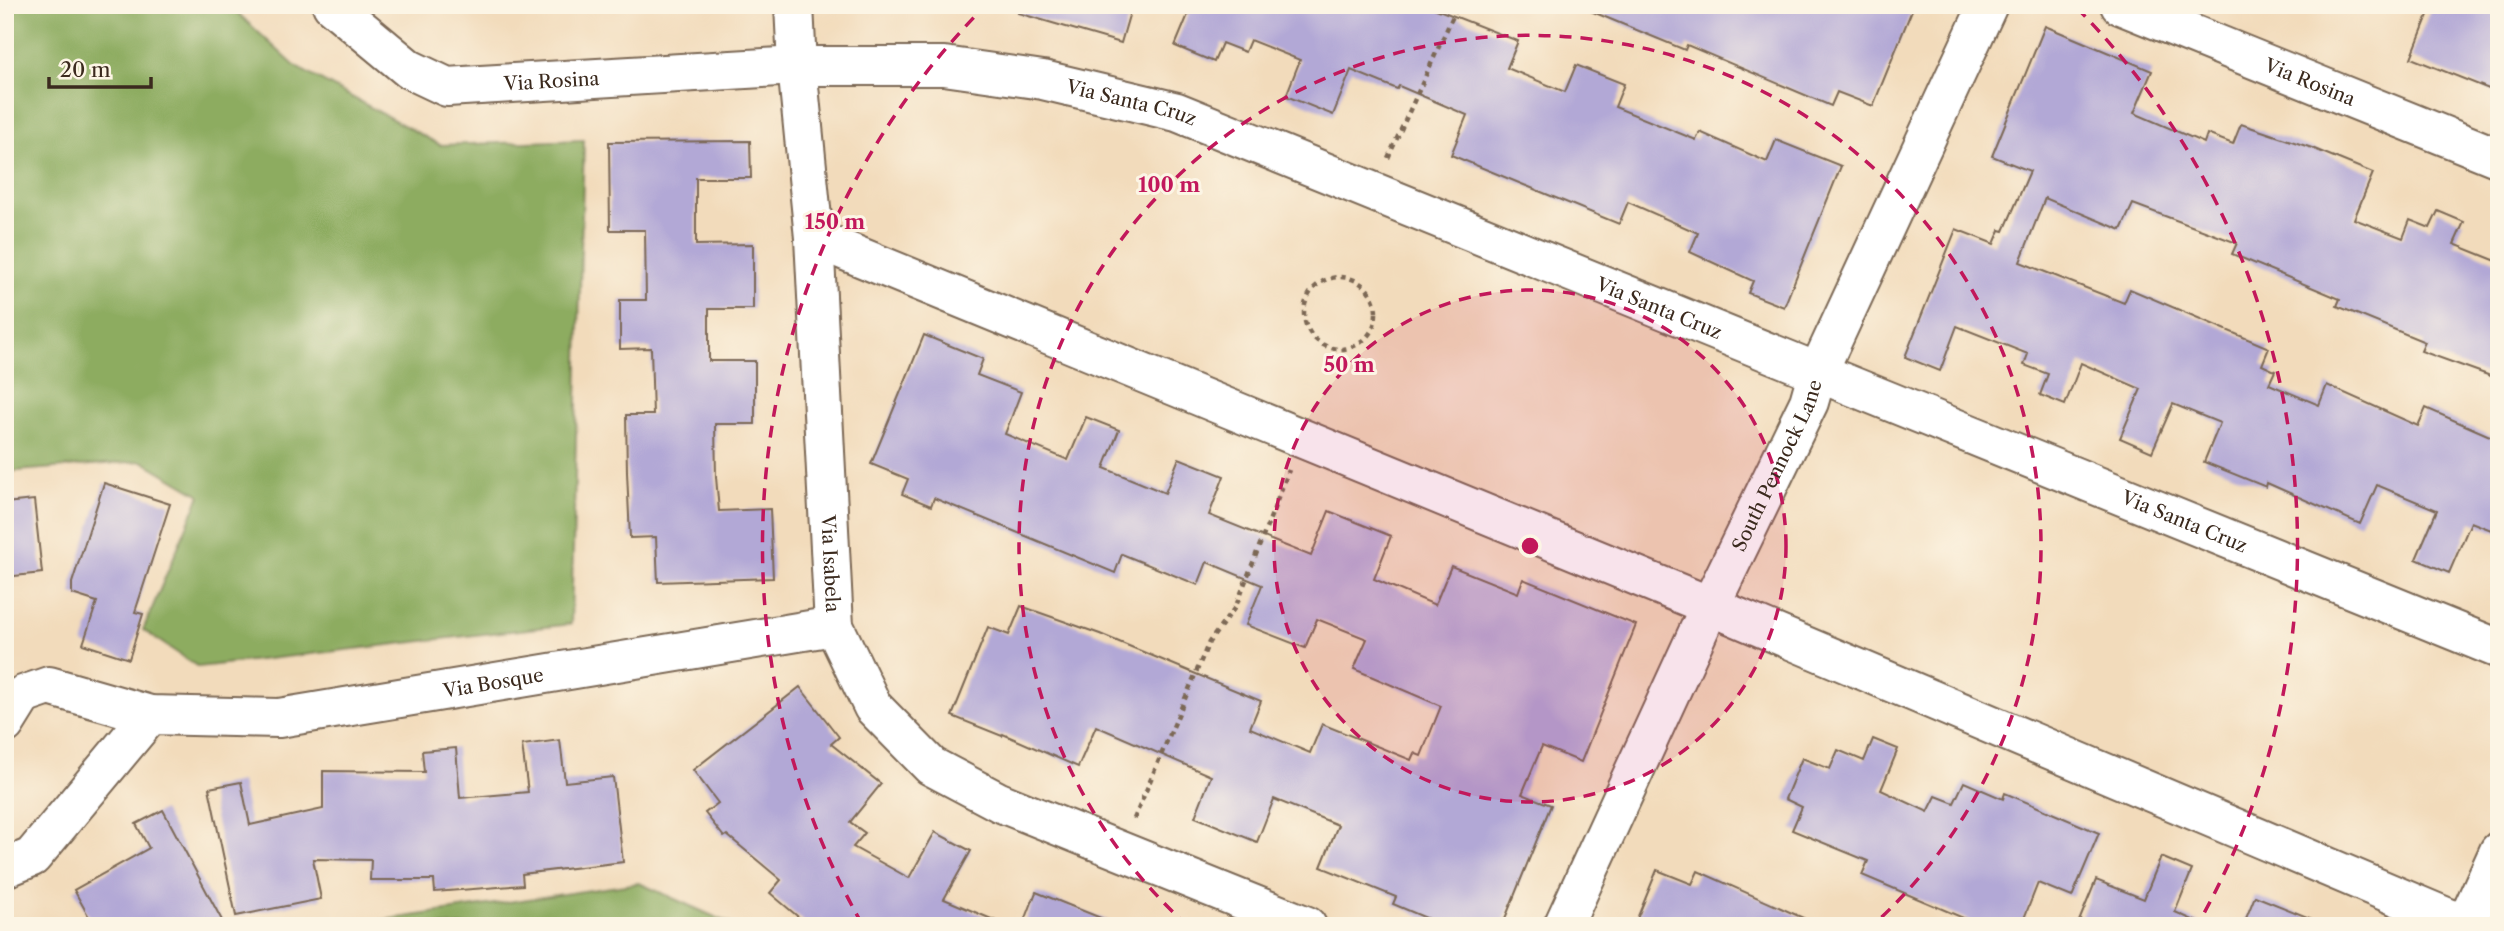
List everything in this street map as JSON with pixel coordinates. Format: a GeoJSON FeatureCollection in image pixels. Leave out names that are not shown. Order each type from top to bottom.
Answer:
{"type":"FeatureCollection","features":[{"type":"Feature","properties":{"kind":"street","name":"Via Rosina"},"geometry":{"type":"LineString","coordinates":[[332,5],[409,69],[447,87],[797,66]]}},
{"type":"Feature","properties":{"kind":"street","name":"Via Isabela"},"geometry":{"type":"LineString","coordinates":[[794,5],[797,66],[814,238],[834,626],[873,707],[931,766],[999,802],[1307,926]]}},
{"type":"Feature","properties":{"kind":"street","name":"South Pennock Lane"},"geometry":{"type":"LineString","coordinates":[[1563,926],[1710,606],[1809,402],[1818,374],[1988,5]]}},
{"type":"Feature","properties":{"kind":"street","name":"Via Rosina"},"geometry":{"type":"LineString","coordinates":[[2120,5],[2499,158]]}},
{"type":"Feature","properties":{"kind":"street","name":"Via Santa Cruz"},"geometry":{"type":"LineString","coordinates":[[797,66],[944,66],[1042,80],[1177,112],[2499,649]]}},
{"type":"Feature","properties":{"kind":"street"},"geometry":{"type":"LineString","coordinates":[[814,238],[1710,606],[2465,925],[2499,851]]}},
{"type":"Feature","properties":{"kind":"street","name":"Via Bosque"},"geometry":{"type":"LineString","coordinates":[[5,724],[23,695],[49,686],[150,715],[279,718],[834,626]]}},
{"type":"Feature","properties":{"kind":"street"},"geometry":{"type":"LineString","coordinates":[[5,864],[10,866],[32,857],[150,715]]}},
{"type":"Feature","properties":{"kind":"path"},"geometry":{"type":"LineString","coordinates":[[1384,165],[1458,5]]}},
{"type":"Feature","properties":{"kind":"path"},"geometry":{"type":"LineString","coordinates":[[1347,277],[1368,289],[1374,299],[1376,323],[1362,343],[1339,350],[1317,341],[1308,332],[1303,309],[1307,297],[1323,280],[1347,277]]}},
{"type":"Feature","properties":{"kind":"path"},"geometry":{"type":"LineString","coordinates":[[1129,829],[1209,642],[1236,606],[1289,468]]}},
{"type":"Feature","properties":{"kind":"green space"},"geometry":{"type":"Polygon","coordinates":[[[5,5],[229,5],[296,67],[440,145],[584,140],[571,624],[198,667],[143,630],[200,495],[142,461],[5,472],[5,5]]]}},
{"type":"Feature","properties":{"kind":"green space"},"geometry":{"type":"Polygon","coordinates":[[[639,883],[735,926],[343,926],[639,883]]]}},
{"type":"Feature","properties":{"kind":"building"},"geometry":{"type":"Polygon","coordinates":[[[1019,5],[1132,5],[1121,43],[1018,13],[1019,5]]]}},
{"type":"Feature","properties":{"kind":"building"},"geometry":{"type":"Polygon","coordinates":[[[1192,5],[1426,5],[1518,41],[1507,68],[1565,92],[1576,65],[1624,84],[1615,107],[1696,140],[1700,132],[1767,162],[1776,140],[1841,166],[1784,307],[1748,293],[1753,281],[1690,252],[1698,233],[1628,202],[1619,224],[1451,155],[1467,115],[1399,86],[1397,89],[1351,70],[1333,115],[1286,96],[1300,60],[1250,40],[1245,52],[1222,43],[1214,62],[1175,46],[1192,5]]]}},
{"type":"Feature","properties":{"kind":"building"},"geometry":{"type":"Polygon","coordinates":[[[1576,5],[1914,5],[1873,106],[1837,92],[1831,106],[1687,45],[1685,50],[1576,5]]]}},
{"type":"Feature","properties":{"kind":"building"},"geometry":{"type":"Polygon","coordinates":[[[2432,5],[2499,5],[2499,93],[2411,58],[2432,5]]]}},
{"type":"Feature","properties":{"kind":"building"},"geometry":{"type":"Polygon","coordinates":[[[2045,26],[2152,71],[2134,113],[2204,143],[2207,134],[2233,144],[2241,124],[2312,148],[2373,173],[2354,219],[2403,238],[2410,220],[2430,228],[2438,211],[2464,222],[2454,244],[2499,262],[2499,379],[2421,351],[2425,342],[2337,306],[2340,299],[2232,254],[2237,243],[2133,204],[2121,230],[2045,198],[2020,262],[2124,303],[2130,289],[2269,348],[2262,365],[2275,371],[2269,384],[2319,405],[2327,385],[2418,426],[2426,408],[2499,440],[2499,533],[2471,522],[2449,573],[2416,559],[2437,510],[2377,485],[2360,524],[2267,483],[2266,487],[2204,462],[2220,423],[2173,404],[2152,452],[2120,438],[2141,389],[2081,363],[2065,405],[2040,395],[2048,374],[2024,365],[2028,354],[1957,326],[1940,371],[1905,357],[1956,229],[1994,244],[2000,230],[2004,231],[2030,171],[1992,156],[2045,26]]]}},
{"type":"Feature","properties":{"kind":"building"},"geometry":{"type":"Polygon","coordinates":[[[750,141],[751,178],[696,178],[696,245],[753,244],[753,309],[709,309],[709,361],[755,361],[755,424],[715,424],[716,477],[719,511],[770,509],[773,578],[658,582],[656,537],[630,538],[627,472],[626,415],[653,415],[651,348],[620,349],[620,300],[646,300],[645,230],[610,230],[609,142],[750,141]]]}},
{"type":"Feature","properties":{"kind":"building"},"geometry":{"type":"Polygon","coordinates":[[[924,335],[983,359],[977,375],[1021,392],[1005,434],[1068,460],[1086,417],[1119,430],[1104,468],[1165,493],[1179,458],[1224,476],[1209,515],[1311,556],[1329,511],[1391,536],[1374,579],[1435,605],[1451,566],[1518,593],[1523,579],[1636,625],[1581,762],[1542,746],[1522,794],[1551,805],[1502,926],[1445,926],[1393,904],[1396,897],[1321,867],[1338,825],[1274,799],[1257,842],[1195,817],[1211,776],[1096,726],[1078,767],[1003,734],[1002,736],[952,716],[988,627],[1009,635],[1021,606],[1100,634],[1261,701],[1250,728],[1310,753],[1322,724],[1411,760],[1414,753],[1421,756],[1441,706],[1354,669],[1367,639],[1317,619],[1305,648],[1246,625],[1262,585],[1207,562],[1198,585],[1122,554],[1115,573],[934,498],[931,506],[902,494],[908,479],[871,464],[924,335]]]}},
{"type":"Feature","properties":{"kind":"building"},"geometry":{"type":"Polygon","coordinates":[[[104,483],[170,504],[135,612],[143,614],[129,659],[83,644],[97,602],[72,594],[72,583],[104,483]]]}},
{"type":"Feature","properties":{"kind":"building"},"geometry":{"type":"Polygon","coordinates":[[[34,500],[42,573],[5,577],[5,503],[34,500]]]}},
{"type":"Feature","properties":{"kind":"building"},"geometry":{"type":"Polygon","coordinates":[[[800,687],[839,737],[831,744],[881,784],[850,822],[865,833],[853,847],[909,878],[935,832],[971,851],[944,899],[1008,926],[809,926],[770,893],[781,880],[727,835],[724,837],[705,813],[718,803],[693,770],[800,687]]]}},
{"type":"Feature","properties":{"kind":"building"},"geometry":{"type":"Polygon","coordinates":[[[1873,739],[1898,749],[1881,790],[1928,812],[1936,796],[1954,803],[1964,782],[2003,799],[2005,793],[2099,833],[2072,897],[2038,883],[2021,926],[1982,926],[1862,875],[1868,861],[1792,830],[1802,807],[1785,799],[1802,758],[1830,769],[1838,750],[1864,761],[1873,739]]]}},
{"type":"Feature","properties":{"kind":"building"},"geometry":{"type":"Polygon","coordinates":[[[560,740],[565,782],[613,777],[623,862],[522,874],[523,885],[435,892],[434,880],[370,880],[371,860],[313,859],[321,899],[236,916],[209,788],[241,782],[250,825],[323,809],[323,771],[424,772],[422,751],[456,748],[460,798],[528,792],[522,745],[560,740]]]}},
{"type":"Feature","properties":{"kind":"building"},"geometry":{"type":"Polygon","coordinates":[[[163,810],[225,926],[94,926],[74,890],[149,848],[136,824],[163,810]]]}},
{"type":"Feature","properties":{"kind":"building"},"geometry":{"type":"Polygon","coordinates":[[[2161,857],[2192,870],[2175,912],[2206,926],[2077,926],[2096,880],[2144,899],[2161,857]]]}},
{"type":"Feature","properties":{"kind":"building"},"geometry":{"type":"Polygon","coordinates":[[[1657,870],[1692,884],[1698,871],[1821,926],[1634,926],[1657,870]]]}},
{"type":"Feature","properties":{"kind":"building"},"geometry":{"type":"Polygon","coordinates":[[[1036,892],[1116,924],[1023,926],[1036,892]]]}},
{"type":"Feature","properties":{"kind":"building"},"geometry":{"type":"Polygon","coordinates":[[[2255,896],[2327,925],[2327,926],[2243,926],[2255,896]]]}}]}
